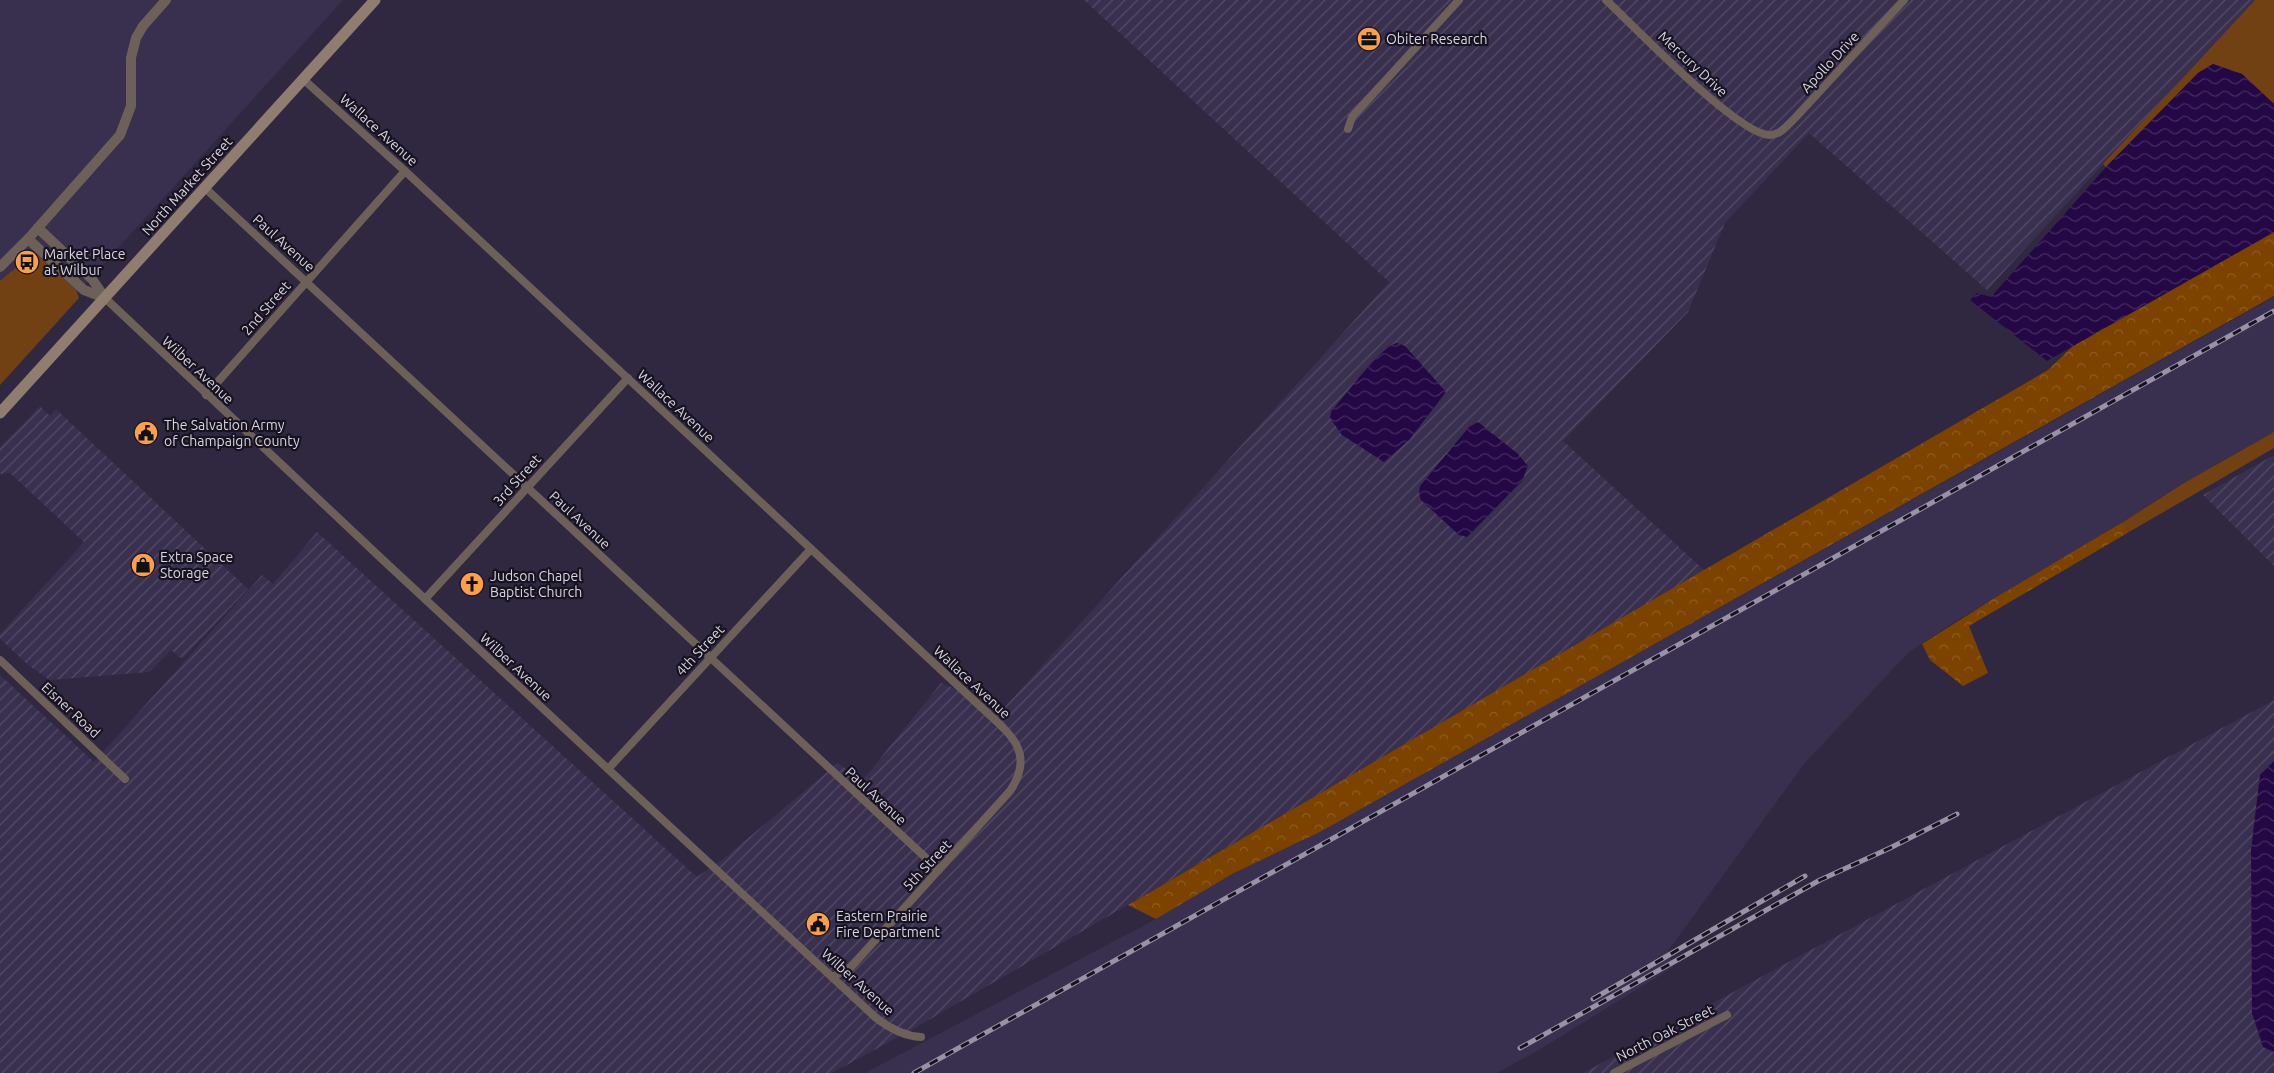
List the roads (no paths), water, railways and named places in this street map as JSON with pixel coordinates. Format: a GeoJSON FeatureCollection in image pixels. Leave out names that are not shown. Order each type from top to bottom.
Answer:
{"type":"FeatureCollection","features":[{"type":"Feature","properties":{"kind":"main road","name":"North Market Street"},"geometry":{"type":"LineString","coordinates":[[0,413],[375,0]]}},
{"type":"Feature","properties":{"kind":"street"},"geometry":{"type":"LineString","coordinates":[[0,267],[38,228],[120,135],[131,106],[131,58],[136,38],[143,26],[166,0]]}},
{"type":"Feature","properties":{"kind":"street"},"geometry":{"type":"LineString","coordinates":[[1348,129],[1352,117],[1458,0]]}},
{"type":"Feature","properties":{"kind":"street","name":"Mercury Drive"},"geometry":{"type":"LineString","coordinates":[[1606,0],[1730,114],[1754,132],[1770,135]]}},
{"type":"Feature","properties":{"kind":"street","name":"Apollo Drive"},"geometry":{"type":"LineString","coordinates":[[1770,135],[1784,128],[1794,118],[1904,0]]}},
{"type":"Feature","properties":{"kind":"street","name":"Wallace Avenue"},"geometry":{"type":"LineString","coordinates":[[304,80],[405,171],[1009,733],[1017,745],[1022,758]]}},
{"type":"Feature","properties":{"kind":"street","name":"2nd Street"},"geometry":{"type":"LineString","coordinates":[[206,395],[405,171]]}},
{"type":"Feature","properties":{"kind":"street","name":"Paul Avenue"},"geometry":{"type":"LineString","coordinates":[[205,188],[307,280],[708,658],[939,870]]}},
{"type":"Feature","properties":{"kind":"street"},"geometry":{"type":"LineString","coordinates":[[38,228],[92,279],[105,298]]}},
{"type":"Feature","properties":{"kind":"street"},"geometry":{"type":"LineString","coordinates":[[28,239],[84,290],[105,298]]}},
{"type":"Feature","properties":{"kind":"street","name":"Wilber Avenue"},"geometry":{"type":"LineString","coordinates":[[105,298],[206,395],[886,1026],[909,1036],[921,1037]]}},
{"type":"Feature","properties":{"kind":"street","name":"3rd Street"},"geometry":{"type":"LineString","coordinates":[[425,599],[628,378]]}},
{"type":"Feature","properties":{"kind":"street","name":"4th Street"},"geometry":{"type":"LineString","coordinates":[[608,769],[708,658],[811,549]]}},
{"type":"Feature","properties":{"kind":"street","name":"Eisner Road"},"geometry":{"type":"LineString","coordinates":[[0,660],[125,779]]}},
{"type":"Feature","properties":{"kind":"street","name":"5th Street"},"geometry":{"type":"LineString","coordinates":[[832,977],[850,968],[1010,792],[1020,773],[1022,758]]}},
{"type":"Feature","properties":{"kind":"street","name":"North Oak Street"},"geometry":{"type":"LineString","coordinates":[[1614,1073],[1727,1015]]}},
{"type":"Feature","properties":{"kind":"water"},"geometry":{"type":"Polygon","coordinates":[[[2213,64],[2242,74],[2274,104],[2274,232],[2047,361],[1970,300],[1977,293],[1991,297],[2106,167],[2198,73],[2213,64]]]}},
{"type":"Feature","properties":{"kind":"water"},"geometry":{"type":"Polygon","coordinates":[[[1397,343],[1405,346],[1446,392],[1409,440],[1384,462],[1342,435],[1330,418],[1331,412],[1363,373],[1382,353],[1397,343]]]}},
{"type":"Feature","properties":{"kind":"water"},"geometry":{"type":"Polygon","coordinates":[[[1478,422],[1518,454],[1528,466],[1522,481],[1467,537],[1459,535],[1421,500],[1419,494],[1420,486],[1469,427],[1478,422]]]}},
{"type":"Feature","properties":{"kind":"water"},"geometry":{"type":"Polygon","coordinates":[[[2274,761],[2274,1052],[2263,1047],[2252,1013],[2251,850],[2260,775],[2274,761]]]}},
{"type":"Feature","properties":{"kind":"railway"},"geometry":{"type":"LineString","coordinates":[[914,1073],[2274,311]]}},
{"type":"Feature","properties":{"kind":"railway"},"geometry":{"type":"LineString","coordinates":[[1520,1048],[1820,880],[1890,848],[1957,814]]}},
{"type":"Feature","properties":{"kind":"railway"},"geometry":{"type":"LineString","coordinates":[[1593,999],[1805,876]]}},
{"type":"Feature","properties":{"kind":"place","name":"Obiter Research"},"geometry":{"type":"Point","coordinates":[1369,39]}},
{"type":"Feature","properties":{"kind":"place","name":"Market Place at Wilbur"},"geometry":{"type":"Point","coordinates":[27,262]}},
{"type":"Feature","properties":{"kind":"place","name":"The Salvation Army of Champaign County"},"geometry":{"type":"Point","coordinates":[146,433]}},
{"type":"Feature","properties":{"kind":"place","name":"Extra Space Storage"},"geometry":{"type":"Point","coordinates":[143,565]}},
{"type":"Feature","properties":{"kind":"place","name":"Judson Chapel Baptist Church"},"geometry":{"type":"Point","coordinates":[472,584]}},
{"type":"Feature","properties":{"kind":"place","name":"Eastern Prairie Fire Department"},"geometry":{"type":"Point","coordinates":[818,924]}}]}
